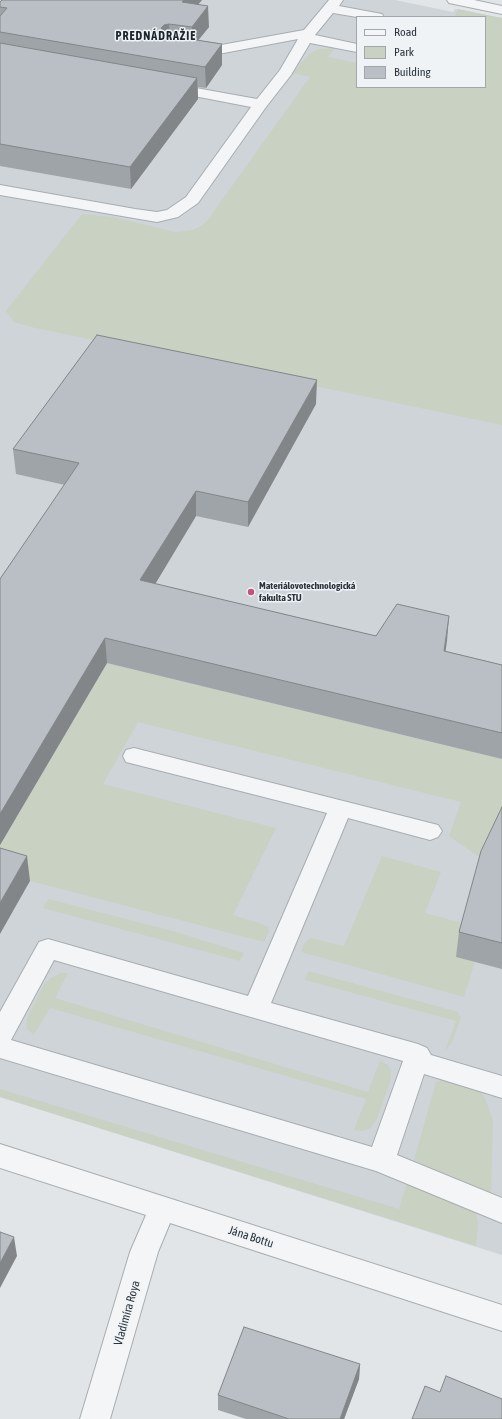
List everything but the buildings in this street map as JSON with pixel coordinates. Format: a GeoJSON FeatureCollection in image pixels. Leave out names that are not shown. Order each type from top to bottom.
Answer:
{"type":"FeatureCollection","features":[{"type":"Feature","properties":{"kind":"street"},"geometry":{"type":"LineString","coordinates":[[454,0],[502,10]]}},
{"type":"Feature","properties":{"kind":"street"},"geometry":{"type":"LineString","coordinates":[[0,190],[156,217],[172,214],[192,200],[261,104],[286,72],[308,36],[333,4],[374,16]]}},
{"type":"Feature","properties":{"kind":"street"},"geometry":{"type":"LineString","coordinates":[[177,51],[197,54],[308,36],[356,48]]}},
{"type":"Feature","properties":{"kind":"street"},"geometry":{"type":"LineString","coordinates":[[151,84],[261,104]]}},
{"type":"Feature","properties":{"kind":"street"},"geometry":{"type":"LineString","coordinates":[[134,756],[430,831]]}},
{"type":"Feature","properties":{"kind":"street"},"geometry":{"type":"LineString","coordinates":[[256,1008],[341,808]]}},
{"type":"Feature","properties":{"kind":"street"},"geometry":{"type":"LineString","coordinates":[[381,1161],[418,1055],[48,949],[0,1037],[381,1161],[502,1211]]}},
{"type":"Feature","properties":{"kind":"street"},"geometry":{"type":"LineString","coordinates":[[416,1061],[502,1087]]}},
{"type":"Feature","properties":{"kind":"street","name":"Jána Bottu"},"geometry":{"type":"LineString","coordinates":[[0,1156],[501,1315]]}},
{"type":"Feature","properties":{"kind":"street","name":"Vladimíra Roya"},"geometry":{"type":"LineString","coordinates":[[95,1419],[144,1252],[163,1208]]}},
{"type":"Feature","properties":{"kind":"shaded area","name":"Materiálovotechnologická fakulta STU"},"geometry":{"type":"Polygon","coordinates":[[[0,0],[395,0],[453,12],[455,9],[502,18],[502,1255],[0,1097],[0,0]]]}},
{"type":"Feature","properties":{"kind":"green space"},"geometry":{"type":"Polygon","coordinates":[[[458,9],[502,18],[502,425],[31,327],[14,322],[6,311],[82,214],[113,217],[175,232],[193,230],[207,221],[310,77],[293,73],[308,55],[318,49],[335,48],[328,57],[356,63],[356,88],[486,88],[486,16],[454,16],[458,9]]]}},
{"type":"Feature","properties":{"kind":"green space"},"geometry":{"type":"Polygon","coordinates":[[[107,663],[502,759],[502,825],[485,861],[449,836],[461,802],[138,722],[103,784],[276,828],[233,915],[268,927],[269,931],[264,942],[0,873],[0,845],[107,663]]]}},
{"type":"Feature","properties":{"kind":"green space"},"geometry":{"type":"Polygon","coordinates":[[[382,856],[441,872],[425,913],[465,924],[456,957],[475,962],[464,997],[301,952],[304,944],[310,938],[344,946],[382,856]]]}},
{"type":"Feature","properties":{"kind":"green space"},"geometry":{"type":"Polygon","coordinates":[[[48,899],[169,930],[244,953],[240,961],[43,908],[48,899]]]}},
{"type":"Feature","properties":{"kind":"green space"},"geometry":{"type":"Polygon","coordinates":[[[308,971],[458,1012],[461,1018],[452,1042],[445,1051],[456,1021],[305,980],[308,971]]]}},
{"type":"Feature","properties":{"kind":"green space"},"geometry":{"type":"Polygon","coordinates":[[[61,973],[68,973],[55,998],[368,1092],[380,1061],[388,1065],[391,1071],[391,1079],[377,1119],[371,1128],[363,1131],[354,1130],[366,1099],[50,1008],[34,1035],[27,1029],[26,1023],[28,1016],[44,984],[51,978],[61,973]]]}},
{"type":"Feature","properties":{"kind":"green space"},"geometry":{"type":"Polygon","coordinates":[[[442,1080],[470,1086],[481,1092],[486,1100],[493,1121],[491,1196],[414,1160],[436,1082],[442,1080]]]}},
{"type":"Feature","properties":{"kind":"green space"},"geometry":{"type":"Polygon","coordinates":[[[0,1089],[399,1209],[407,1183],[476,1210],[478,1224],[476,1246],[0,1097],[0,1089]]]}},
{"type":"Feature","properties":{"kind":"place","name":"Materiálovotechnologická fakulta STU"},"geometry":{"type":"Point","coordinates":[251,592]}},
{"type":"Feature","properties":{"kind":"district","name":"PREDNÁDRAŽIE"},"geometry":{"type":"Point","coordinates":[156,36]}}]}
